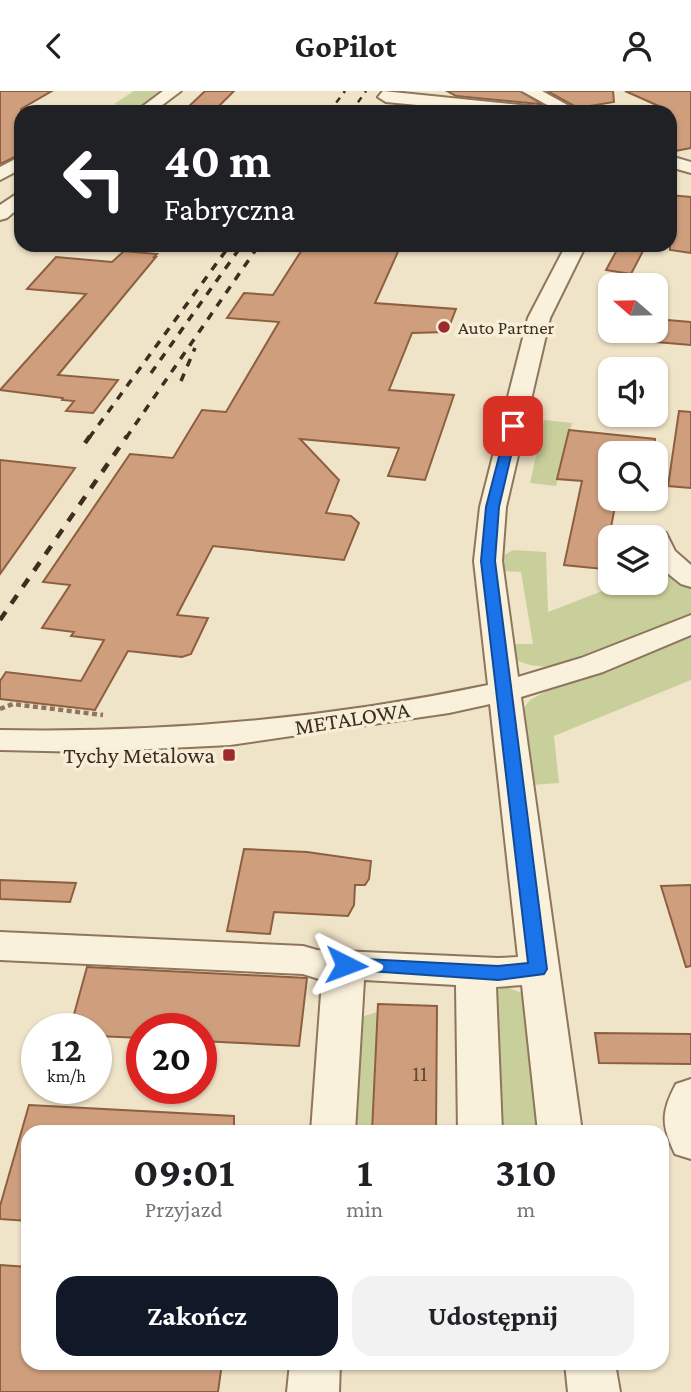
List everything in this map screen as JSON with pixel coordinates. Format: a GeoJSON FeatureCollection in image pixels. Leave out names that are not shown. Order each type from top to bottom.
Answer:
{"type":"FeatureCollection","features":[{"type":"Feature","properties":{"kind":"street"},"geometry":{"type":"LineString","coordinates":[[153,105],[173,91]]}},
{"type":"Feature","properties":{"kind":"street"},"geometry":{"type":"LineString","coordinates":[[391,91],[386,97],[468,105]]}},
{"type":"Feature","properties":{"kind":"street"},"geometry":{"type":"LineString","coordinates":[[530,91],[558,105]]}},
{"type":"Feature","properties":{"kind":"street"},"geometry":{"type":"LineString","coordinates":[[0,214],[14,203]]}},
{"type":"Feature","properties":{"kind":"street"},"geometry":{"type":"LineString","coordinates":[[559,1125],[488,561],[493,507],[539,318],[572,252]]}},
{"type":"Feature","properties":{"kind":"street"},"geometry":{"type":"LineString","coordinates":[[668,559],[691,578]]}},
{"type":"Feature","properties":{"kind":"street","name":"METALOWA"},"geometry":{"type":"LineString","coordinates":[[0,740],[88,742],[230,735],[362,717],[506,691],[592,665],[691,624]]}},
{"type":"Feature","properties":{"kind":"street"},"geometry":{"type":"LineString","coordinates":[[0,946],[303,960],[498,973],[538,969]]}},
{"type":"Feature","properties":{"kind":"street"},"geometry":{"type":"LineString","coordinates":[[321,963],[336,970],[344,980],[334,1125]]}},
{"type":"Feature","properties":{"kind":"street"},"geometry":{"type":"LineString","coordinates":[[476,972],[480,1125]]}},
{"type":"Feature","properties":{"kind":"street"},"geometry":{"type":"LineString","coordinates":[[691,1096],[685,1111],[691,1141]]}},
{"type":"Feature","properties":{"kind":"street"},"geometry":{"type":"LineString","coordinates":[[313,1392],[315,1370]]}},
{"type":"Feature","properties":{"kind":"street"},"geometry":{"type":"LineString","coordinates":[[591,1370],[594,1392]]}},
{"type":"Feature","properties":{"kind":"green space"},"geometry":{"type":"Polygon","coordinates":[[[134,91],[165,91],[145,105],[114,104],[134,91]]]}},
{"type":"Feature","properties":{"kind":"green space"},"geometry":{"type":"Polygon","coordinates":[[[544,420],[572,423],[556,486],[530,483],[544,420]]]}},
{"type":"Feature","properties":{"kind":"green space"},"geometry":{"type":"Polygon","coordinates":[[[513,550],[546,552],[548,612],[598,593],[598,595],[668,595],[668,570],[691,585],[691,615],[558,666],[526,664],[515,659],[509,644],[533,644],[521,572],[504,571],[504,555],[513,550]]]}},
{"type":"Feature","properties":{"kind":"green space"},"geometry":{"type":"Polygon","coordinates":[[[691,634],[691,680],[554,736],[559,783],[530,785],[520,722],[523,709],[530,700],[563,682],[656,650],[691,634]]]}},
{"type":"Feature","properties":{"kind":"green space"},"geometry":{"type":"Polygon","coordinates":[[[507,987],[529,996],[548,1125],[498,1125],[493,999],[496,990],[507,987]]]}},
{"type":"Feature","properties":{"kind":"green space"},"geometry":{"type":"Polygon","coordinates":[[[377,1012],[372,1125],[345,1125],[352,1031],[364,1016],[377,1012]]]}},
{"type":"Feature","properties":{"kind":"building"},"geometry":{"type":"Polygon","coordinates":[[[0,91],[52,91],[28,105],[14,105],[14,157],[0,164],[0,91]]]}},
{"type":"Feature","properties":{"kind":"building"},"geometry":{"type":"Polygon","coordinates":[[[205,91],[234,91],[220,105],[190,105],[205,91]]]}},
{"type":"Feature","properties":{"kind":"building"},"geometry":{"type":"Polygon","coordinates":[[[447,91],[520,91],[543,105],[539,104],[456,96],[447,91]]]}},
{"type":"Feature","properties":{"kind":"building"},"geometry":{"type":"Polygon","coordinates":[[[547,91],[613,91],[614,102],[573,105],[547,91]]]}},
{"type":"Feature","properties":{"kind":"building"},"geometry":{"type":"Polygon","coordinates":[[[625,91],[691,91],[691,148],[677,151],[677,105],[656,105],[625,91]]]}},
{"type":"Feature","properties":{"kind":"building"},"geometry":{"type":"Polygon","coordinates":[[[677,196],[691,197],[691,253],[677,251],[677,196]]]}},
{"type":"Feature","properties":{"kind":"building"},"geometry":{"type":"Polygon","coordinates":[[[123,252],[157,254],[58,375],[118,380],[93,413],[66,411],[74,401],[62,400],[63,398],[0,390],[86,294],[27,289],[56,257],[112,262],[123,252]]]}},
{"type":"Feature","properties":{"kind":"building"},"geometry":{"type":"Polygon","coordinates":[[[301,252],[398,252],[375,303],[456,309],[447,332],[412,333],[389,390],[454,395],[425,480],[388,476],[399,448],[300,439],[339,480],[326,513],[351,516],[359,523],[344,560],[213,546],[177,615],[208,618],[191,654],[182,657],[128,651],[95,710],[0,699],[0,681],[6,672],[81,681],[104,640],[71,636],[74,632],[42,628],[70,585],[43,582],[130,454],[173,458],[202,410],[226,412],[279,322],[227,318],[244,293],[273,295],[301,252]]]}},
{"type":"Feature","properties":{"kind":"building"},"geometry":{"type":"Polygon","coordinates":[[[616,252],[642,252],[632,273],[606,270],[616,252]]]}},
{"type":"Feature","properties":{"kind":"building"},"geometry":{"type":"Polygon","coordinates":[[[668,320],[691,322],[691,345],[668,343],[668,320]]]}},
{"type":"Feature","properties":{"kind":"building"},"geometry":{"type":"Polygon","coordinates":[[[679,411],[691,412],[691,488],[668,486],[679,411]]]}},
{"type":"Feature","properties":{"kind":"building"},"geometry":{"type":"Polygon","coordinates":[[[569,430],[655,439],[598,441],[598,511],[614,511],[611,525],[598,525],[598,568],[564,565],[582,481],[557,479],[569,430]]]}},
{"type":"Feature","properties":{"kind":"building"},"geometry":{"type":"Polygon","coordinates":[[[0,460],[75,468],[0,574],[0,460]]]}},
{"type":"Feature","properties":{"kind":"building"},"geometry":{"type":"Polygon","coordinates":[[[244,849],[307,852],[371,861],[369,879],[365,885],[355,885],[354,905],[348,916],[274,912],[270,934],[227,931],[244,849]]]}},
{"type":"Feature","properties":{"kind":"building"},"geometry":{"type":"Polygon","coordinates":[[[0,880],[76,883],[70,902],[0,899],[0,880]]]}},
{"type":"Feature","properties":{"kind":"building"},"geometry":{"type":"Polygon","coordinates":[[[691,885],[691,966],[686,967],[661,886],[691,885]]]}},
{"type":"Feature","properties":{"kind":"building"},"geometry":{"type":"Polygon","coordinates":[[[87,967],[307,978],[299,1046],[217,1042],[217,1013],[126,1013],[126,1037],[112,1037],[112,1013],[74,1013],[87,967]]]}},
{"type":"Feature","properties":{"kind":"building"},"geometry":{"type":"Polygon","coordinates":[[[378,1004],[437,1006],[436,1125],[372,1125],[378,1004]]]}},
{"type":"Feature","properties":{"kind":"building"},"geometry":{"type":"Polygon","coordinates":[[[595,1033],[691,1034],[691,1064],[599,1063],[595,1033]]]}},
{"type":"Feature","properties":{"kind":"building"},"geometry":{"type":"Polygon","coordinates":[[[29,1105],[234,1116],[234,1125],[23,1125],[29,1105]]]}},
{"type":"Feature","properties":{"kind":"building"},"geometry":{"type":"Polygon","coordinates":[[[21,1133],[21,1220],[0,1219],[0,1206],[21,1133]]]}},
{"type":"Feature","properties":{"kind":"building"},"geometry":{"type":"Polygon","coordinates":[[[0,1265],[21,1266],[21,1370],[221,1370],[218,1392],[0,1392],[0,1265]]]}},
{"type":"Feature","properties":{"kind":"railway"},"geometry":{"type":"LineString","coordinates":[[334,105],[345,91]]}},
{"type":"Feature","properties":{"kind":"railway"},"geometry":{"type":"LineString","coordinates":[[356,105],[366,91]]}},
{"type":"Feature","properties":{"kind":"railway"},"geometry":{"type":"LineString","coordinates":[[89,438],[225,252]]}},
{"type":"Feature","properties":{"kind":"railway"},"geometry":{"type":"LineString","coordinates":[[151,373],[237,252]]}},
{"type":"Feature","properties":{"kind":"railway"},"geometry":{"type":"LineString","coordinates":[[126,438],[254,252]]}},
{"type":"Feature","properties":{"kind":"railway"},"geometry":{"type":"LineString","coordinates":[[181,381],[195,348]]}},
{"type":"Feature","properties":{"kind":"railway"},"geometry":{"type":"LineString","coordinates":[[85,443],[90,436]]}},
{"type":"Feature","properties":{"kind":"railway"},"geometry":{"type":"LineString","coordinates":[[0,620],[127,436]]}},
{"type":"Feature","properties":{"kind":"place","name":"Auto Partner"},"geometry":{"type":"Point","coordinates":[444,327]}},
{"type":"Feature","properties":{"kind":"place","name":"Tychy Metalowa"},"geometry":{"type":"Point","coordinates":[229,755]}},
{"type":"Feature","properties":{"kind":"route"},"geometry":{"type":"LineString","coordinates":[[346,965],[498,973],[538,969],[488,561],[493,507],[513,426]]}}]}
